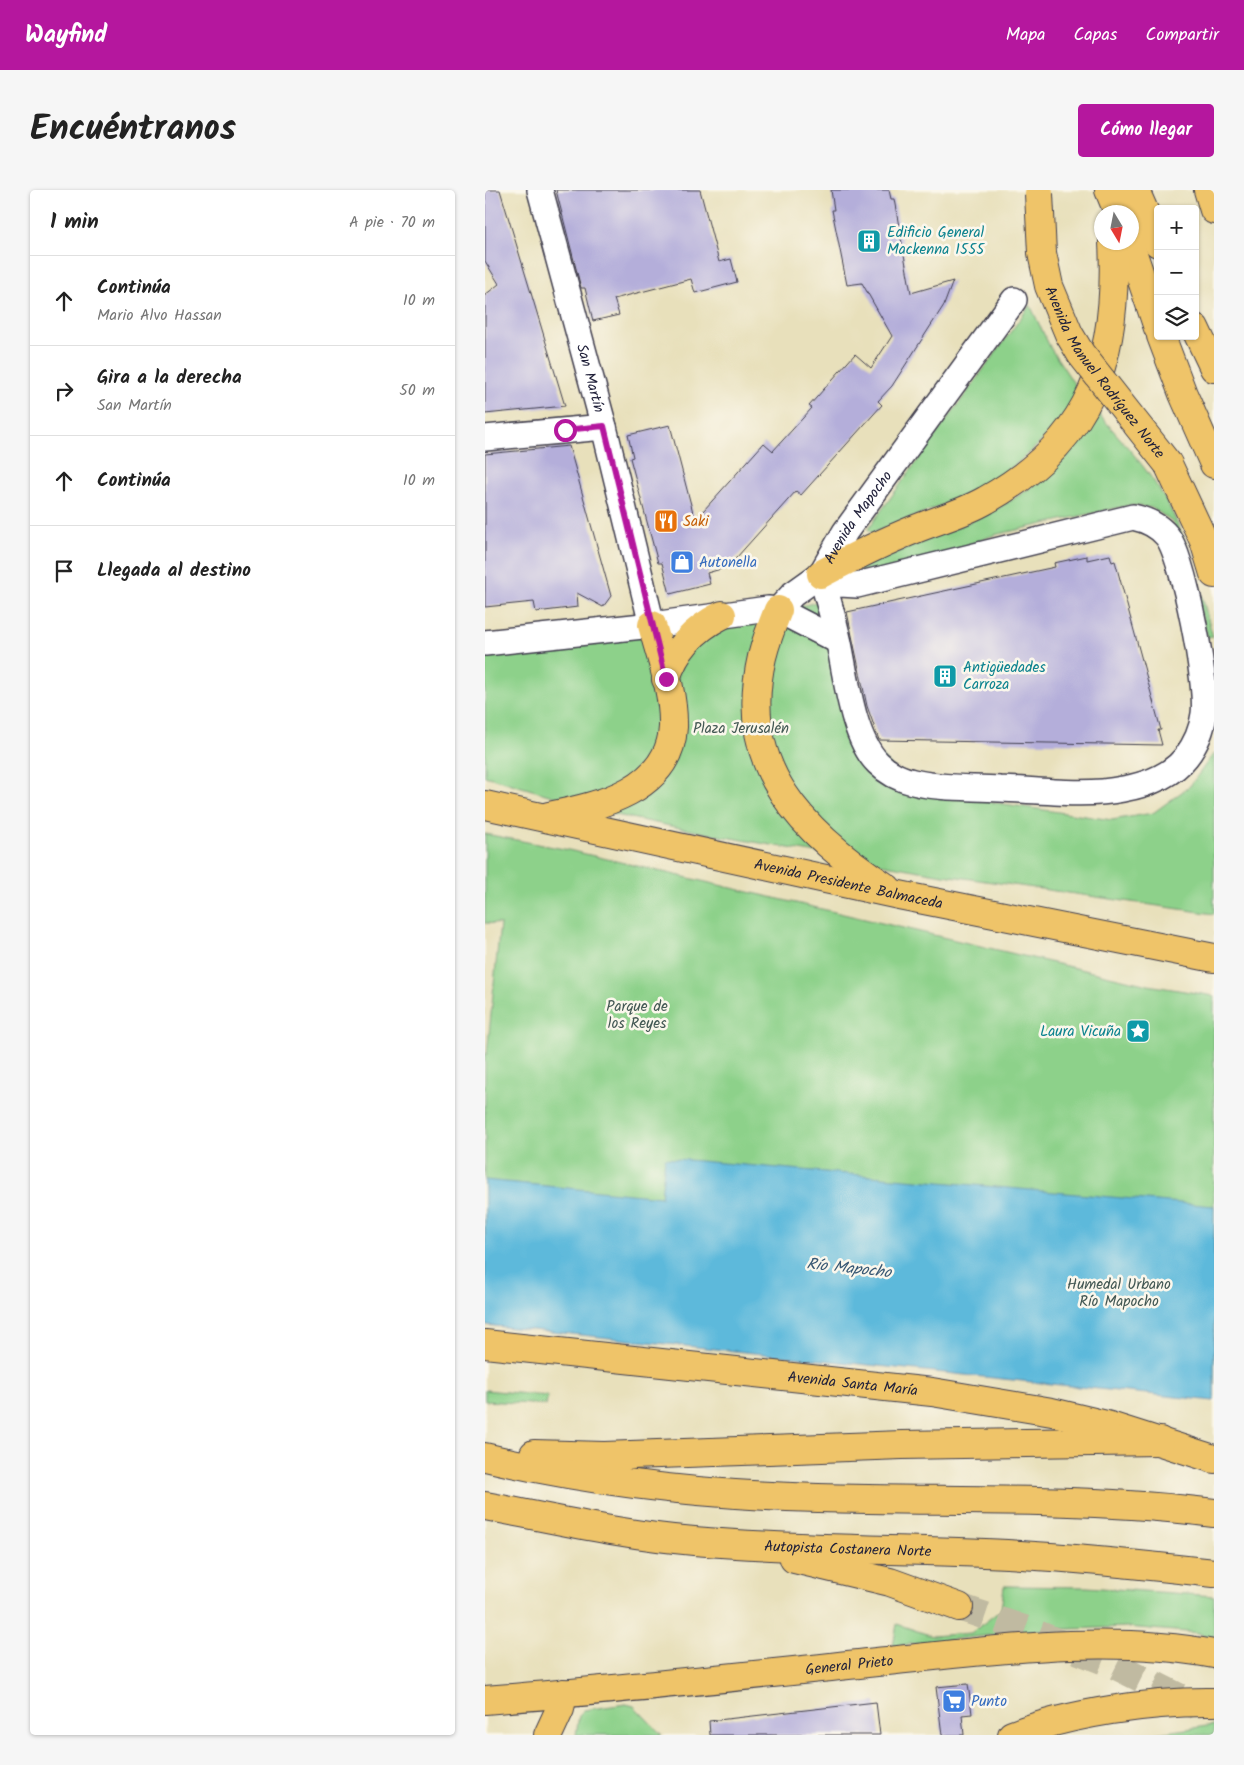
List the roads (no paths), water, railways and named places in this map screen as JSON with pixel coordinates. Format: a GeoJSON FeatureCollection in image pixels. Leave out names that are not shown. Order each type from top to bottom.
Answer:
{"type":"FeatureCollection","features":[{"type":"Feature","properties":{"kind":"main road"},"geometry":{"type":"LineString","coordinates":[[1109,190],[1110,205]]}},
{"type":"Feature","properties":{"kind":"main road"},"geometry":{"type":"LineString","coordinates":[[1109,190],[1115,205]]}},
{"type":"Feature","properties":{"kind":"main road"},"geometry":{"type":"LineString","coordinates":[[1135,190],[1154,234]]}},
{"type":"Feature","properties":{"kind":"main road"},"geometry":{"type":"LineString","coordinates":[[1208,190],[1214,210]]}},
{"type":"Feature","properties":{"kind":"main road","name":"Avenida Manuel Rodríguez Norte"},"geometry":{"type":"LineString","coordinates":[[1039,192],[1042,253],[1049,286],[1069,334],[1081,354],[1168,464],[1204,541],[1214,574]]}},
{"type":"Feature","properties":{"kind":"main road"},"geometry":{"type":"LineString","coordinates":[[821,574],[913,530],[985,501],[1031,471],[1063,440],[1087,403],[1103,362],[1113,314],[1113,250]]}},
{"type":"Feature","properties":{"kind":"main road"},"geometry":{"type":"LineString","coordinates":[[1132,250],[1154,316]]}},
{"type":"Feature","properties":{"kind":"main road"},"geometry":{"type":"LineString","coordinates":[[1199,336],[1214,368]]}},
{"type":"Feature","properties":{"kind":"main road"},"geometry":{"type":"LineString","coordinates":[[1163,340],[1183,394],[1214,464]]}},
{"type":"Feature","properties":{"kind":"main road"},"geometry":{"type":"LineString","coordinates":[[778,610],[762,658],[758,683],[758,722],[767,763],[776,784],[800,818],[842,856],[899,895]]}},
{"type":"Feature","properties":{"kind":"main road"},"geometry":{"type":"LineString","coordinates":[[666,679],[670,667],[683,644],[707,622],[722,615]]}},
{"type":"Feature","properties":{"kind":"main road"},"geometry":{"type":"LineString","coordinates":[[543,818],[614,798],[633,790],[658,769],[670,744],[673,728],[666,679],[653,625]]}},
{"type":"Feature","properties":{"kind":"main road","name":"Avenida Presidente Balmaceda"},"geometry":{"type":"LineString","coordinates":[[485,806],[899,895],[1214,958]]}},
{"type":"Feature","properties":{"kind":"main road","name":"Avenida Santa María"},"geometry":{"type":"LineString","coordinates":[[485,1344],[969,1398],[1052,1412],[1160,1441],[1214,1459]]}},
{"type":"Feature","properties":{"kind":"main road"},"geometry":{"type":"LineString","coordinates":[[485,1452],[604,1456],[903,1445],[1160,1441]]}},
{"type":"Feature","properties":{"kind":"main road"},"geometry":{"type":"LineString","coordinates":[[485,1457],[555,1472],[681,1490],[817,1498],[1127,1504],[1214,1513]]}},
{"type":"Feature","properties":{"kind":"main road","name":"Autopista Costanera Norte"},"geometry":{"type":"LineString","coordinates":[[485,1506],[656,1537],[785,1547],[1025,1555],[1214,1573]]}},
{"type":"Feature","properties":{"kind":"main road"},"geometry":{"type":"LineString","coordinates":[[725,1543],[881,1580],[959,1606]]}},
{"type":"Feature","properties":{"kind":"main road","name":"General Prieto"},"geometry":{"type":"LineString","coordinates":[[485,1700],[1025,1649],[1110,1644],[1148,1646],[1214,1654]]}},
{"type":"Feature","properties":{"kind":"main road"},"geometry":{"type":"LineString","coordinates":[[548,1735],[559,1709],[563,1693]]}},
{"type":"Feature","properties":{"kind":"main road"},"geometry":{"type":"LineString","coordinates":[[1012,1735],[1059,1722],[1118,1710],[1161,1704],[1214,1702]]}},
{"type":"Feature","properties":{"kind":"street","name":"San Martín"},"geometry":{"type":"LineString","coordinates":[[540,190],[604,426],[653,625]]}},
{"type":"Feature","properties":{"kind":"street","name":"Avenida Mapocho"},"geometry":{"type":"LineString","coordinates":[[778,610],[793,594],[821,574],[845,532],[1014,300]]}},
{"type":"Feature","properties":{"kind":"street"},"geometry":{"type":"LineString","coordinates":[[485,438],[604,426]]}},
{"type":"Feature","properties":{"kind":"street"},"geometry":{"type":"LineString","coordinates":[[1133,516],[1147,520],[1167,536],[1179,558],[1205,685],[1202,723],[1192,748],[1174,769],[1151,782],[1122,790],[1090,793],[928,786],[910,782],[887,771],[870,752],[857,722],[821,574],[839,584],[857,585],[1133,516]]}},
{"type":"Feature","properties":{"kind":"street"},"geometry":{"type":"LineString","coordinates":[[485,643],[778,610],[838,642]]}},
{"type":"Feature","properties":{"kind":"water","name":"Humedal Urbano Río Mapocho"},"geometry":{"type":"Polygon","coordinates":[[[665,1158],[1214,1206],[1214,1401],[485,1325],[485,1180],[661,1197],[665,1158]]]}},
{"type":"Feature","properties":{"kind":"tunnel"},"geometry":{"type":"LineString","coordinates":[[959,1607],[1027,1630],[1112,1664],[1197,1706]]}},
{"type":"Feature","properties":{"kind":"place","name":"Edificio General Mackenna 1555"},"geometry":{"type":"Point","coordinates":[869,241]}},
{"type":"Feature","properties":{"kind":"place","name":"Saki"},"geometry":{"type":"Point","coordinates":[666,521]}},
{"type":"Feature","properties":{"kind":"place","name":"Autonella"},"geometry":{"type":"Point","coordinates":[682,562]}},
{"type":"Feature","properties":{"kind":"place","name":"Antigüedades Carroza"},"geometry":{"type":"Point","coordinates":[945,676]}},
{"type":"Feature","properties":{"kind":"place","name":"Laura Vicuña"},"geometry":{"type":"Point","coordinates":[1138,1031]}},
{"type":"Feature","properties":{"kind":"place","name":"Punto"},"geometry":{"type":"Point","coordinates":[954,1701]}},
{"type":"Feature","properties":{"kind":"park label","name":"Plaza Jerusalén"},"geometry":{"type":"Point","coordinates":[741,728]}},
{"type":"Feature","properties":{"kind":"park label","name":"Parque de los Reyes"},"geometry":{"type":"Point","coordinates":[637,1014]}},
{"type":"Feature","properties":{"kind":"water label","name":"Río Mapocho"},"geometry":{"type":"Point","coordinates":[849,1267]}}]}
